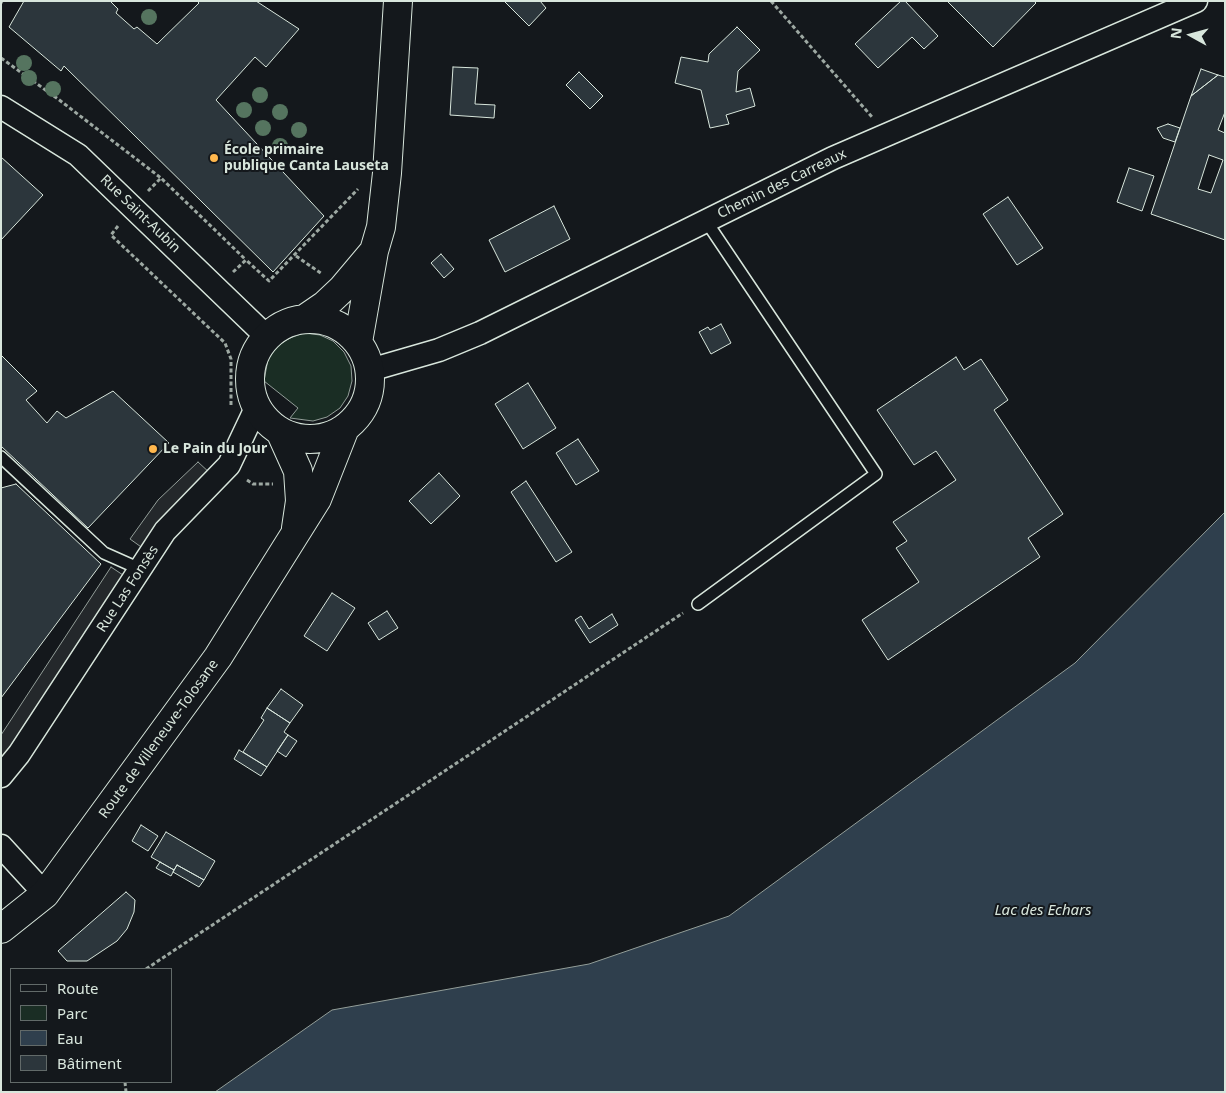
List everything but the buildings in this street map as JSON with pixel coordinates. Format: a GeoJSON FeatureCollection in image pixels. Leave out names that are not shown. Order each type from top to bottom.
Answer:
{"type":"FeatureCollection","features":[{"type":"Feature","properties":{"kind":"street"},"geometry":{"type":"LineString","coordinates":[[358,342],[374,251],[381,226],[387,173],[398,1]]}},
{"type":"Feature","properties":{"kind":"street","name":"Chemin des Carreaux"},"geometry":{"type":"LineString","coordinates":[[370,370],[439,350],[480,333],[833,158],[1196,1]]}},
{"type":"Feature","properties":{"kind":"street","name":"Rue Saint-Aubin"},"geometry":{"type":"LineString","coordinates":[[1,107],[78,155],[267,337]]}},
{"type":"Feature","properties":{"kind":"street"},"geometry":{"type":"LineString","coordinates":[[306,318],[321,319],[348,331],[366,355],[370,370],[370,386],[366,402],[357,417],[345,428],[320,438],[293,436],[280,431],[267,420],[256,406],[250,377],[258,349],[267,337],[278,328],[306,318],[325,305],[342,289],[374,251]]}},
{"type":"Feature","properties":{"kind":"street","name":"Rue Las Fonsès"},"geometry":{"type":"LineString","coordinates":[[1,776],[19,754],[165,531],[229,465],[256,406]]}},
{"type":"Feature","properties":{"kind":"street","name":"Route de Villeneuve-Tolosane"},"geometry":{"type":"LineString","coordinates":[[1,929],[45,894],[218,657],[317,499],[345,428]]}},
{"type":"Feature","properties":{"kind":"street","name":"Route de Villeneuve-Tolosane"},"geometry":{"type":"LineString","coordinates":[[280,431],[298,471],[300,501],[295,532]]}},
{"type":"Feature","properties":{"kind":"street"},"geometry":{"type":"LineString","coordinates":[[1,846],[45,894]]}},
{"type":"Feature","properties":{"kind":"lane"},"geometry":{"type":"LineString","coordinates":[[698,604],[876,474],[706,221]]}},
{"type":"Feature","properties":{"kind":"lane"},"geometry":{"type":"LineString","coordinates":[[1,457],[104,553],[140,570]]}},
{"type":"Feature","properties":{"kind":"path"},"geometry":{"type":"LineString","coordinates":[[771,1],[887,135]]}},
{"type":"Feature","properties":{"kind":"path"},"geometry":{"type":"LineString","coordinates":[[1,58],[161,178],[269,281],[296,256],[364,183]]}},
{"type":"Feature","properties":{"kind":"path"},"geometry":{"type":"LineString","coordinates":[[133,207],[161,178]]}},
{"type":"Feature","properties":{"kind":"path"},"geometry":{"type":"LineString","coordinates":[[296,256],[327,278]]}},
{"type":"Feature","properties":{"kind":"path"},"geometry":{"type":"LineString","coordinates":[[226,278],[246,260]]}},
{"type":"Feature","properties":{"kind":"path"},"geometry":{"type":"LineString","coordinates":[[148,968],[698,604]]}},
{"type":"Feature","properties":{"kind":"green space"},"geometry":{"type":"Polygon","coordinates":[[[304,333],[320,335],[333,341],[344,352],[351,366],[352,381],[348,396],[340,408],[327,417],[313,421],[290,418],[298,408],[264,381],[268,359],[277,346],[290,338],[304,333]]]}},
{"type":"Feature","properties":{"kind":"shaded area"},"geometry":{"type":"Polygon","coordinates":[[[198,462],[211,474],[144,549],[130,539],[158,500],[198,462]]]}},
{"type":"Feature","properties":{"kind":"shaded area"},"geometry":{"type":"Polygon","coordinates":[[[111,567],[126,577],[1,761],[1,735],[111,567]]]}},
{"type":"Feature","properties":{"kind":"water","name":"Lac des Echars"},"geometry":{"type":"Polygon","coordinates":[[[1225,512],[1225,1092],[215,1092],[332,1010],[589,964],[729,916],[1075,663],[1225,512]]]}},
{"type":"Feature","properties":{"kind":"place","name":"École primaire publique Canta Lauseta"},"geometry":{"type":"Point","coordinates":[214,158]}},
{"type":"Feature","properties":{"kind":"place","name":"Le Pain du Jour"},"geometry":{"type":"Point","coordinates":[153,449]}}]}
